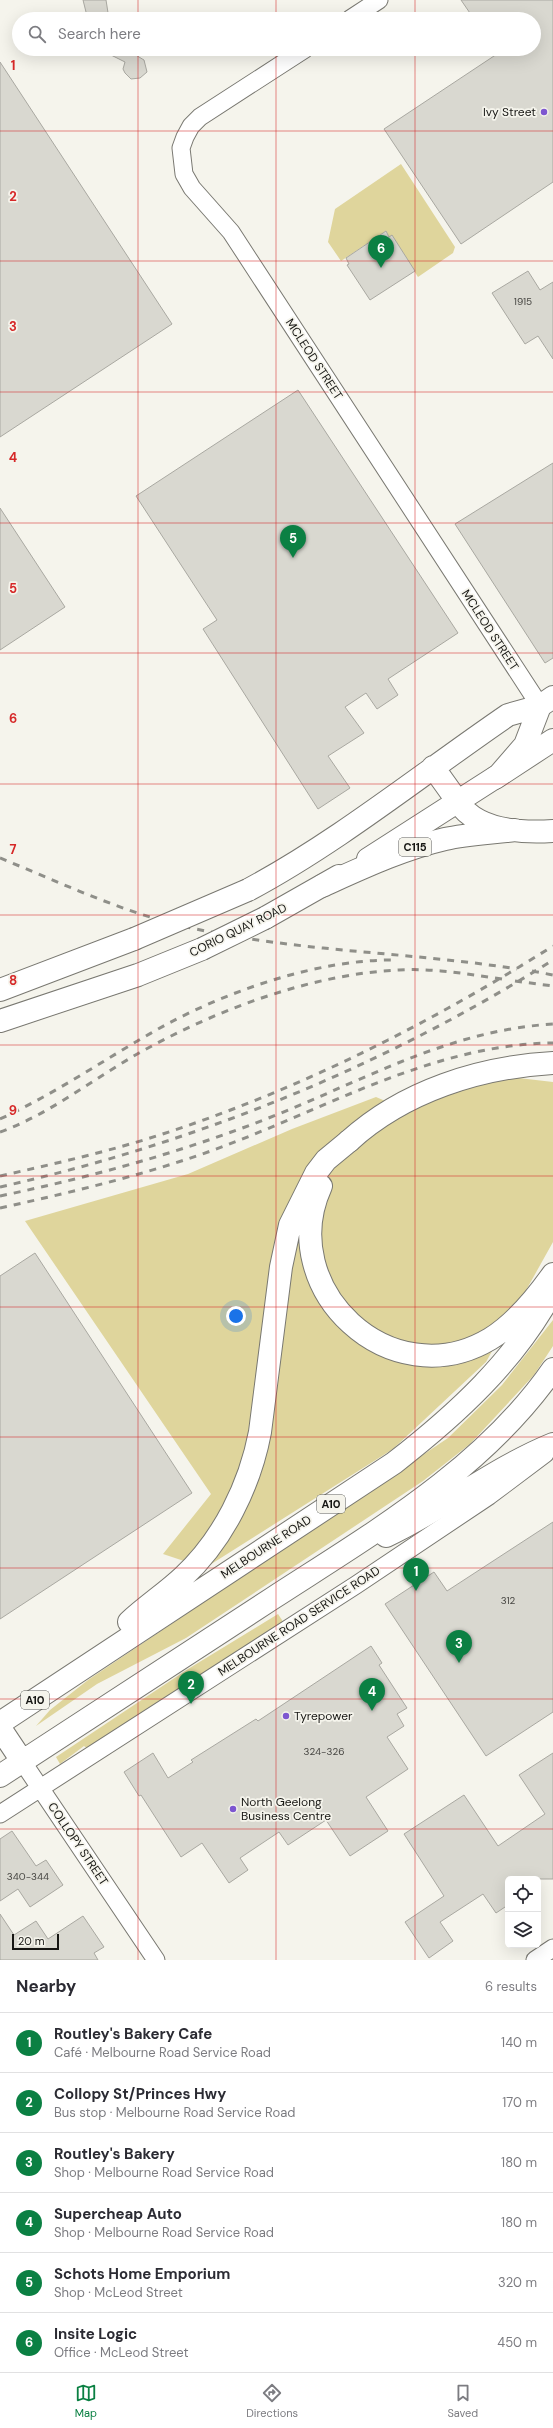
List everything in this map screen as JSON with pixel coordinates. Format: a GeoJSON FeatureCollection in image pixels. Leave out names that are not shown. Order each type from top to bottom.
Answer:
{"type":"FeatureCollection","features":[{"type":"Feature","properties":{"kind":"main road"},"geometry":{"type":"LineString","coordinates":[[0,990],[134,939],[248,890],[274,876],[326,842],[508,716],[546,702]]}},
{"type":"Feature","properties":{"kind":"main road","name":"CORIO QUAY ROAD"},"geometry":{"type":"LineString","coordinates":[[0,1021],[138,975],[202,949],[265,918],[322,886],[495,778],[525,745],[546,702]]}},
{"type":"Feature","properties":{"kind":"main road","name":"C115"},"geometry":{"type":"LineString","coordinates":[[495,778],[553,740]]}},
{"type":"Feature","properties":{"kind":"main road"},"geometry":{"type":"LineString","coordinates":[[433,767],[468,814],[477,820],[515,830]]}},
{"type":"Feature","properties":{"kind":"main road","name":"C115"},"geometry":{"type":"LineString","coordinates":[[322,886],[395,854],[427,843],[462,836],[515,830],[553,831]]}},
{"type":"Feature","properties":{"kind":"main road"},"geometry":{"type":"LineString","coordinates":[[69,1677],[136,1615],[184,1577],[201,1558],[231,1512],[256,1452],[281,1267],[290,1225],[316,1173],[326,1160],[380,1115],[424,1093],[480,1074],[553,1063]]}},
{"type":"Feature","properties":{"kind":"main road"},"geometry":{"type":"LineString","coordinates":[[349,1141],[325,1176],[317,1195],[312,1213],[311,1253],[323,1288],[338,1310],[358,1331],[381,1344],[408,1352],[433,1355],[456,1352],[489,1339],[505,1328],[530,1304],[553,1274]]}},
{"type":"Feature","properties":{"kind":"main road","name":"MELBOURNE ROAD"},"geometry":{"type":"LineString","coordinates":[[0,1723],[388,1467],[425,1439],[458,1410],[510,1356],[528,1332],[553,1290]]}},
{"type":"Feature","properties":{"kind":"main road"},"geometry":{"type":"LineString","coordinates":[[0,1776],[330,1561],[418,1501],[467,1461],[510,1421],[553,1369]]}},
{"type":"Feature","properties":{"kind":"main road"},"geometry":{"type":"LineString","coordinates":[[330,1561],[406,1527],[534,1451],[553,1444]]}},
{"type":"Feature","properties":{"kind":"main road","name":"COLLOPY STREET"},"geometry":{"type":"LineString","coordinates":[[0,1728],[22,1761]]}},
{"type":"Feature","properties":{"kind":"street"},"geometry":{"type":"LineString","coordinates":[[361,12],[379,0]]}},
{"type":"Feature","properties":{"kind":"street","name":"MCLEOD STREET"},"geometry":{"type":"LineString","coordinates":[[294,56],[208,112],[191,126],[181,148],[184,174],[192,188],[231,232],[546,702]]}},
{"type":"Feature","properties":{"kind":"street"},"geometry":{"type":"LineString","coordinates":[[0,981],[75,962]]}},
{"type":"Feature","properties":{"kind":"street","name":"MELBOURNE ROAD SERVICE ROAD"},"geometry":{"type":"LineString","coordinates":[[0,1814],[356,1585],[488,1496],[553,1448]]}},
{"type":"Feature","properties":{"kind":"street","name":"COLLOPY STREET"},"geometry":{"type":"LineString","coordinates":[[22,1761],[156,1960]]}},
{"type":"Feature","properties":{"kind":"street"},"geometry":{"type":"LineString","coordinates":[[535,1960],[553,1948]]}},
{"type":"Feature","properties":{"kind":"shaded area"},"geometry":{"type":"Polygon","coordinates":[[[401,164],[455,247],[453,253],[418,277],[392,236],[389,237],[386,231],[341,261],[328,242],[335,209],[401,164]]]}},
{"type":"Feature","properties":{"kind":"shaded area"},"geometry":{"type":"Polygon","coordinates":[[[510,1077],[553,1082],[553,1242],[486,1362],[393,1449],[205,1568],[163,1554],[211,1494],[25,1221],[188,1174],[292,1129],[376,1097],[404,1109],[458,1090],[510,1077]]]}},
{"type":"Feature","properties":{"kind":"shaded area"},"geometry":{"type":"Polygon","coordinates":[[[553,1320],[553,1346],[534,1375],[470,1444],[423,1481],[186,1638],[97,1684],[36,1726],[50,1710],[88,1680],[448,1438],[502,1385],[553,1320]]]}},
{"type":"Feature","properties":{"kind":"shaded area"},"geometry":{"type":"Polygon","coordinates":[[[278,1614],[284,1623],[145,1710],[89,1750],[84,1746],[60,1764],[56,1757],[188,1669],[278,1614]]]}},
{"type":"Feature","properties":{"kind":"building"},"geometry":{"type":"Polygon","coordinates":[[[83,0],[106,0],[108,12],[86,12],[83,0]]]}},
{"type":"Feature","properties":{"kind":"building"},"geometry":{"type":"Polygon","coordinates":[[[461,0],[553,0],[553,182],[461,244],[384,129],[494,56],[541,56],[541,12],[469,12],[461,0]]]}},
{"type":"Feature","properties":{"kind":"building"},"geometry":{"type":"Polygon","coordinates":[[[113,56],[137,56],[144,60],[147,72],[140,78],[131,79],[123,69],[125,62],[113,56]]]}},
{"type":"Feature","properties":{"kind":"building"},"geometry":{"type":"Polygon","coordinates":[[[0,62],[172,324],[0,437],[0,62]]]}},
{"type":"Feature","properties":{"kind":"building"},"geometry":{"type":"Polygon","coordinates":[[[386,231],[389,237],[392,235],[415,271],[370,300],[347,265],[349,264],[346,258],[386,231]]]}},
{"type":"Feature","properties":{"kind":"building"},"geometry":{"type":"Polygon","coordinates":[[[528,271],[540,290],[553,282],[553,359],[538,336],[525,344],[492,293],[528,271]]]}},
{"type":"Feature","properties":{"kind":"building"},"geometry":{"type":"Polygon","coordinates":[[[298,390],[458,633],[388,679],[398,695],[377,709],[366,693],[345,707],[364,733],[328,756],[350,788],[318,809],[203,629],[217,620],[136,496],[298,390]]]}},
{"type":"Feature","properties":{"kind":"building"},"geometry":{"type":"Polygon","coordinates":[[[553,463],[553,658],[545,663],[455,524],[553,463]]]}},
{"type":"Feature","properties":{"kind":"building"},"geometry":{"type":"Polygon","coordinates":[[[0,508],[65,607],[0,650],[0,508]]]}},
{"type":"Feature","properties":{"kind":"building"},"geometry":{"type":"Polygon","coordinates":[[[35,1253],[192,1493],[0,1619],[0,1276],[35,1253]]]}},
{"type":"Feature","properties":{"kind":"building"},"geometry":{"type":"Polygon","coordinates":[[[553,1522],[553,1712],[486,1756],[385,1604],[434,1572],[447,1591],[553,1522]]]}},
{"type":"Feature","properties":{"kind":"building"},"geometry":{"type":"Polygon","coordinates":[[[371,1646],[382,1663],[379,1665],[407,1708],[397,1714],[404,1726],[387,1737],[408,1769],[366,1797],[388,1831],[350,1856],[326,1820],[288,1845],[279,1832],[240,1858],[248,1870],[229,1883],[202,1843],[181,1857],[141,1795],[139,1796],[124,1772],[153,1753],[168,1778],[193,1762],[191,1760],[256,1719],[258,1721],[371,1646]]]}},
{"type":"Feature","properties":{"kind":"building"},"geometry":{"type":"Polygon","coordinates":[[[553,1753],[553,1879],[541,1879],[541,1876],[505,1876],[505,1907],[496,1913],[483,1894],[440,1922],[453,1941],[429,1958],[405,1922],[444,1896],[404,1834],[464,1795],[498,1846],[545,1814],[519,1775],[553,1753]]]}},
{"type":"Feature","properties":{"kind":"building"},"geometry":{"type":"Polygon","coordinates":[[[12,1831],[36,1866],[46,1860],[63,1885],[30,1907],[18,1889],[0,1901],[0,1839],[12,1831]]]}},
{"type":"Feature","properties":{"kind":"building"},"geometry":{"type":"Polygon","coordinates":[[[0,1914],[14,1935],[36,1921],[48,1939],[83,1916],[104,1947],[94,1953],[98,1960],[0,1960],[0,1914]]]}},
{"type":"Feature","properties":{"kind":"railway"},"geometry":{"type":"LineString","coordinates":[[0,858],[121,907],[146,916],[196,929],[276,943],[477,963],[517,969]]}},
{"type":"Feature","properties":{"kind":"railway"},"geometry":{"type":"LineString","coordinates":[[0,1176],[74,1159],[147,1139],[201,1121],[253,1101],[356,1056],[407,1030],[456,1004],[553,946]]}},
{"type":"Feature","properties":{"kind":"railway"},"geometry":{"type":"LineString","coordinates":[[0,1119],[43,1097],[169,1023],[221,999],[249,988],[306,971],[364,961],[392,960]]}},
{"type":"Feature","properties":{"kind":"railway"},"geometry":{"type":"LineString","coordinates":[[0,1187],[73,1169],[145,1148],[216,1124],[286,1097],[355,1067],[422,1034],[488,999],[553,960]]}},
{"type":"Feature","properties":{"kind":"railway"},"geometry":{"type":"LineString","coordinates":[[0,1132],[18,1125],[54,1106],[122,1063],[169,1037],[200,1022],[265,997],[332,979],[366,973],[399,970],[463,973],[502,979]]}},
{"type":"Feature","properties":{"kind":"railway"},"geometry":{"type":"LineString","coordinates":[[532,971],[553,975]]}},
{"type":"Feature","properties":{"kind":"railway"},"geometry":{"type":"LineString","coordinates":[[515,981],[553,986]]}},
{"type":"Feature","properties":{"kind":"railway"},"geometry":{"type":"LineString","coordinates":[[0,1196],[107,1171],[212,1139],[281,1113],[381,1070],[447,1045],[481,1035],[516,1028],[553,1024]]}},
{"type":"Feature","properties":{"kind":"railway"},"geometry":{"type":"LineString","coordinates":[[0,1208],[115,1181],[199,1155],[227,1145],[386,1079],[427,1065],[468,1054],[510,1046],[553,1043]]}},
{"type":"Feature","properties":{"kind":"place","name":"Ivy Street"},"geometry":{"type":"Point","coordinates":[544,112]}},
{"type":"Feature","properties":{"kind":"place","name":"Insite Logic"},"geometry":{"type":"Point","coordinates":[381,268]}},
{"type":"Feature","properties":{"kind":"place","name":"Schots Home Emporium"},"geometry":{"type":"Point","coordinates":[293,558]}},
{"type":"Feature","properties":{"kind":"place","name":"Routley's Bakery Cafe"},"geometry":{"type":"Point","coordinates":[416,1591]}},
{"type":"Feature","properties":{"kind":"place","name":"Routley's Bakery"},"geometry":{"type":"Point","coordinates":[459,1663]}},
{"type":"Feature","properties":{"kind":"place","name":"Collopy St/Princes Hwy"},"geometry":{"type":"Point","coordinates":[191,1704]}},
{"type":"Feature","properties":{"kind":"place","name":"Supercheap Auto"},"geometry":{"type":"Point","coordinates":[372,1711]}},
{"type":"Feature","properties":{"kind":"place","name":"Tyrepower"},"geometry":{"type":"Point","coordinates":[286,1716]}},
{"type":"Feature","properties":{"kind":"place","name":"North Geelong Business Centre"},"geometry":{"type":"Point","coordinates":[233,1809]}}]}
